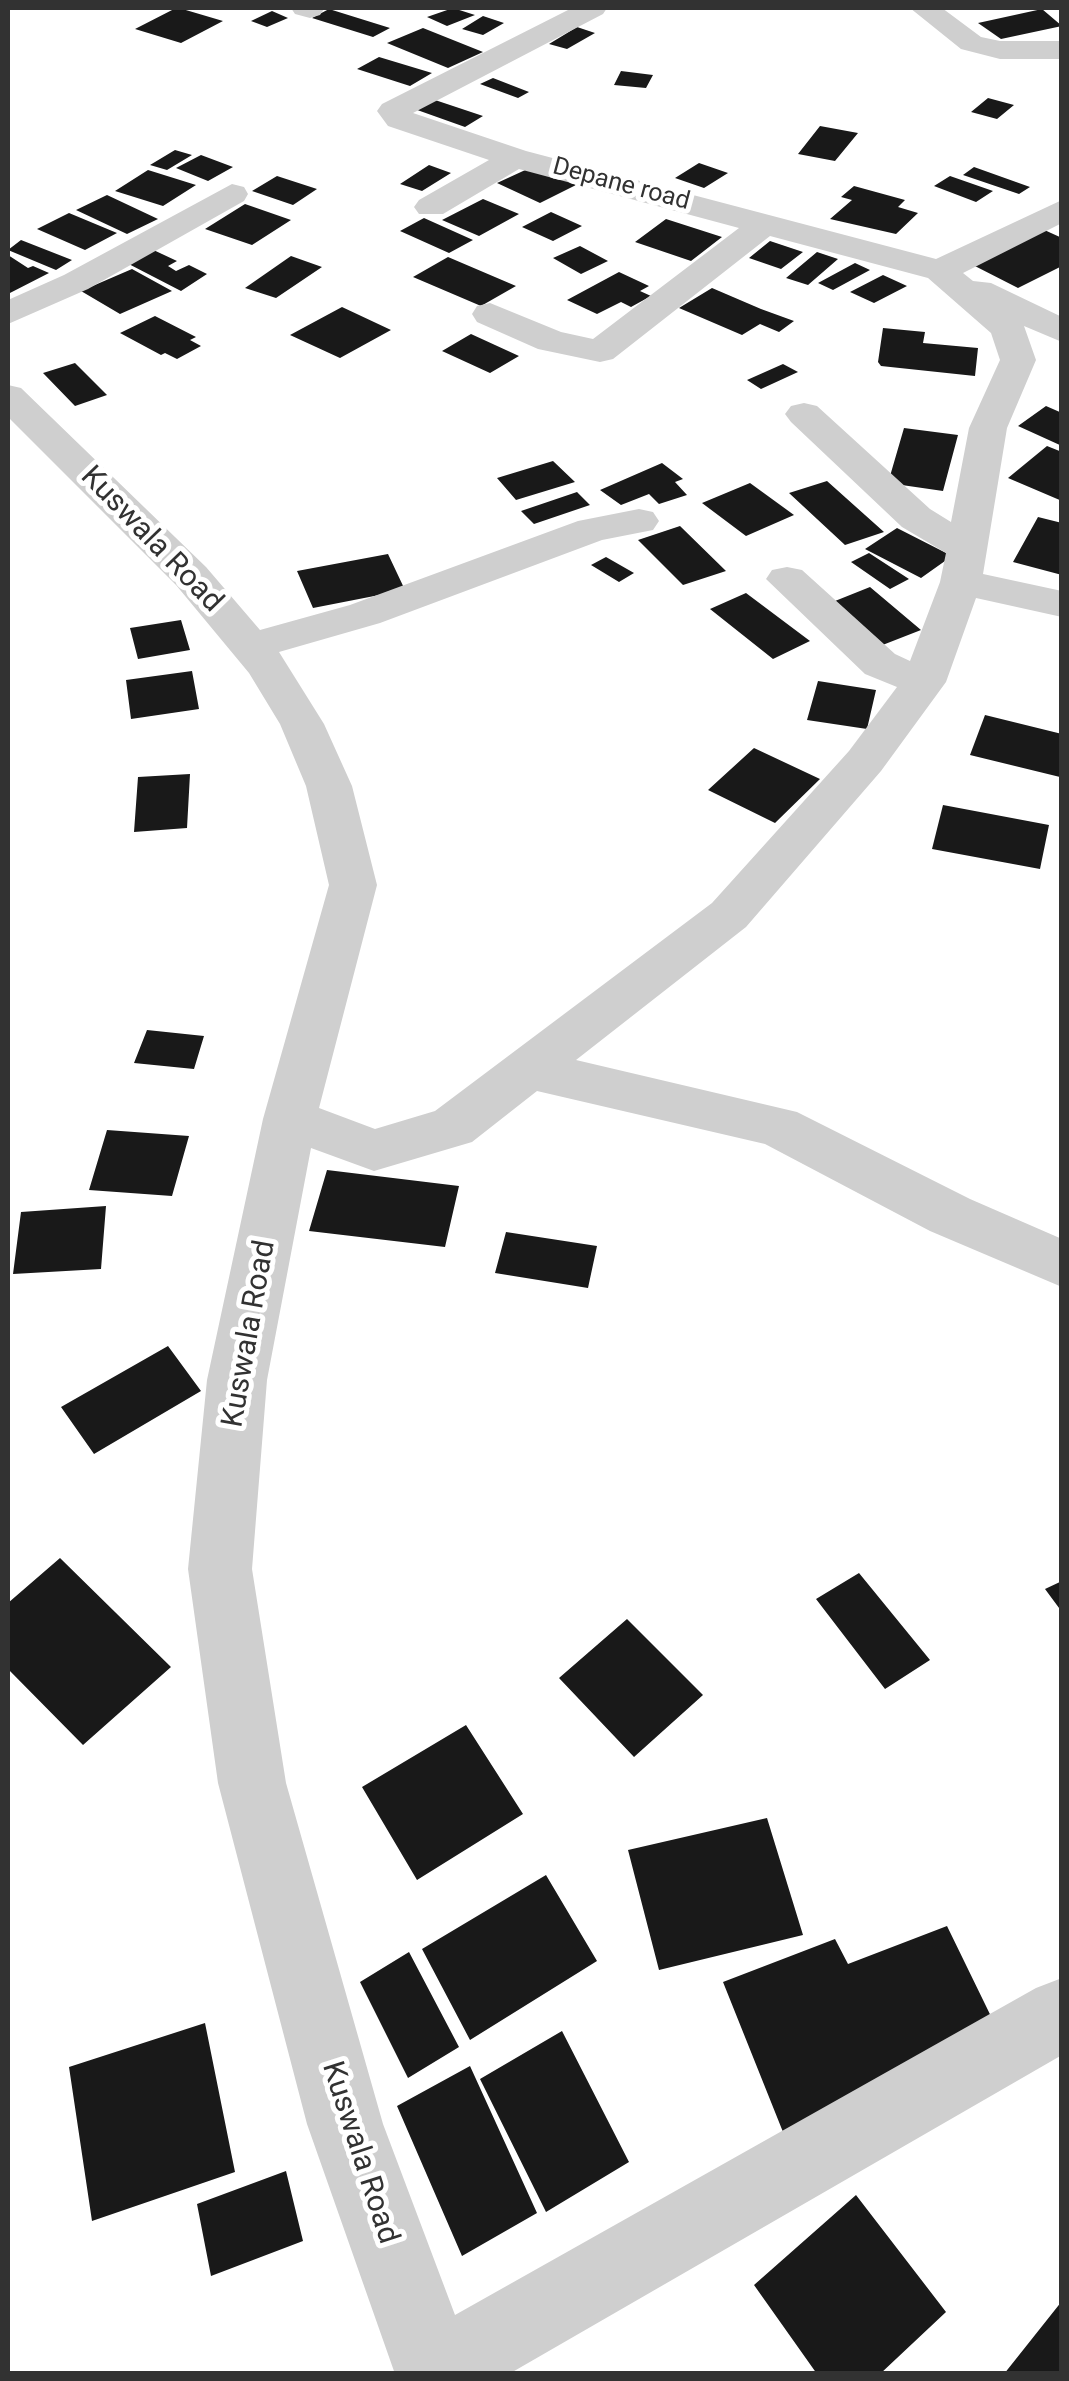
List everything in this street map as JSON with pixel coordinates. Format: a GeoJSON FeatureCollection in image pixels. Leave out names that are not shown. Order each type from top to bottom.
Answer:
{"type":"FeatureCollection","features":[{"type":"Feature","properties":{"kind":"street","name":"Depane road"},"geometry":{"type":"LineString","coordinates":[[593,8],[393,112],[398,119],[514,158],[940,271]]}},
{"type":"Feature","properties":{"kind":"street"},"geometry":{"type":"LineString","coordinates":[[924,8],[970,42],[1000,50],[1062,50]]}},
{"type":"Feature","properties":{"kind":"street"},"geometry":{"type":"LineString","coordinates":[[431,207],[514,158]]}},
{"type":"Feature","properties":{"kind":"street"},"geometry":{"type":"LineString","coordinates":[[8,313],[76,282],[232,194]]}},
{"type":"Feature","properties":{"kind":"street"},"geometry":{"type":"LineString","coordinates":[[940,271],[1062,210]]}},
{"type":"Feature","properties":{"kind":"street"},"geometry":{"type":"LineString","coordinates":[[490,314],[551,341],[600,351],[766,223]]}},
{"type":"Feature","properties":{"kind":"street"},"geometry":{"type":"LineString","coordinates":[[940,271],[1062,331]]}},
{"type":"Feature","properties":{"kind":"street"},"geometry":{"type":"LineString","coordinates":[[290,1119],[374,1150],[453,1127],[730,915],[865,761],[924,682],[964,566],[988,428],[1018,360],[1008,329],[940,271]]}},
{"type":"Feature","properties":{"kind":"street","name":"Kuswala Road"},"geometry":{"type":"LineString","coordinates":[[8,396],[191,576],[250,646],[302,724],[329,786],[354,885],[290,1119],[237,1380],[220,1569],[252,1783],[345,2124],[436,2372]]}},
{"type":"Feature","properties":{"kind":"street"},"geometry":{"type":"LineString","coordinates":[[804,414],[964,566],[1062,604]]}},
{"type":"Feature","properties":{"kind":"street"},"geometry":{"type":"LineString","coordinates":[[250,646],[365,614],[592,530],[639,520]]}},
{"type":"Feature","properties":{"kind":"street"},"geometry":{"type":"LineString","coordinates":[[787,579],[880,664],[924,682]]}},
{"type":"Feature","properties":{"kind":"street"},"geometry":{"type":"LineString","coordinates":[[528,1070],[778,1128],[950,1215],[1062,1264]]}},
{"type":"Feature","properties":{"kind":"street"},"geometry":{"type":"LineString","coordinates":[[436,2372],[1062,2014]]}},
{"type":"Feature","properties":{"kind":"building"},"geometry":{"type":"Polygon","coordinates":[[[176,8],[223,21],[181,43],[135,29],[176,8]]]}},
{"type":"Feature","properties":{"kind":"building"},"geometry":{"type":"Polygon","coordinates":[[[453,8],[475,15],[447,26],[427,17],[453,8]]]}},
{"type":"Feature","properties":{"kind":"building"},"geometry":{"type":"Polygon","coordinates":[[[329,9],[390,28],[373,37],[312,18],[329,9]]]}},
{"type":"Feature","properties":{"kind":"building"},"geometry":{"type":"Polygon","coordinates":[[[1042,9],[1062,26],[1001,39],[978,23],[1042,9]]]}},
{"type":"Feature","properties":{"kind":"building"},"geometry":{"type":"Polygon","coordinates":[[[272,11],[288,18],[267,27],[251,21],[272,11]]]}},
{"type":"Feature","properties":{"kind":"building"},"geometry":{"type":"Polygon","coordinates":[[[483,16],[504,23],[483,35],[462,29],[483,16]]]}},
{"type":"Feature","properties":{"kind":"building"},"geometry":{"type":"Polygon","coordinates":[[[577,27],[595,33],[567,49],[549,44],[577,27]]]}},
{"type":"Feature","properties":{"kind":"building"},"geometry":{"type":"Polygon","coordinates":[[[423,28],[483,52],[448,68],[387,43],[423,28]]]}},
{"type":"Feature","properties":{"kind":"building"},"geometry":{"type":"Polygon","coordinates":[[[379,57],[432,73],[410,86],[357,69],[379,57]]]}},
{"type":"Feature","properties":{"kind":"building"},"geometry":{"type":"Polygon","coordinates":[[[621,71],[653,75],[646,88],[614,85],[621,71]]]}},
{"type":"Feature","properties":{"kind":"building"},"geometry":{"type":"Polygon","coordinates":[[[493,78],[529,92],[518,98],[480,84],[493,78]]]}},
{"type":"Feature","properties":{"kind":"building"},"geometry":{"type":"Polygon","coordinates":[[[423,96],[483,116],[465,127],[406,106],[423,96]]]}},
{"type":"Feature","properties":{"kind":"building"},"geometry":{"type":"Polygon","coordinates":[[[988,98],[1014,105],[997,119],[971,112],[988,98]]]}},
{"type":"Feature","properties":{"kind":"building"},"geometry":{"type":"Polygon","coordinates":[[[820,126],[858,133],[835,161],[798,154],[820,126]]]}},
{"type":"Feature","properties":{"kind":"building"},"geometry":{"type":"Polygon","coordinates":[[[175,150],[192,155],[167,170],[150,165],[175,150]]]}},
{"type":"Feature","properties":{"kind":"building"},"geometry":{"type":"Polygon","coordinates":[[[201,155],[233,167],[208,181],[176,168],[201,155]]]}},
{"type":"Feature","properties":{"kind":"building"},"geometry":{"type":"Polygon","coordinates":[[[699,163],[728,173],[704,188],[675,178],[699,163]]]}},
{"type":"Feature","properties":{"kind":"building"},"geometry":{"type":"Polygon","coordinates":[[[429,165],[451,173],[422,191],[400,184],[429,165]]]}},
{"type":"Feature","properties":{"kind":"building"},"geometry":{"type":"Polygon","coordinates":[[[534,166],[576,185],[540,203],[497,183],[534,166]]]}},
{"type":"Feature","properties":{"kind":"building"},"geometry":{"type":"Polygon","coordinates":[[[974,167],[1030,187],[1019,194],[963,175],[974,167]]]}},
{"type":"Feature","properties":{"kind":"building"},"geometry":{"type":"Polygon","coordinates":[[[148,170],[196,185],[163,206],[115,191],[148,170]]]}},
{"type":"Feature","properties":{"kind":"building"},"geometry":{"type":"Polygon","coordinates":[[[277,176],[317,189],[293,205],[252,191],[277,176]]]}},
{"type":"Feature","properties":{"kind":"building"},"geometry":{"type":"Polygon","coordinates":[[[950,176],[993,191],[976,202],[934,186],[950,176]]]}},
{"type":"Feature","properties":{"kind":"building"},"geometry":{"type":"Polygon","coordinates":[[[854,186],[905,200],[898,207],[918,213],[896,234],[830,219],[852,200],[841,197],[854,186]]]}},
{"type":"Feature","properties":{"kind":"building"},"geometry":{"type":"Polygon","coordinates":[[[107,195],[158,219],[127,234],[76,210],[107,195]]]}},
{"type":"Feature","properties":{"kind":"building"},"geometry":{"type":"Polygon","coordinates":[[[483,199],[519,214],[479,236],[442,220],[483,199]]]}},
{"type":"Feature","properties":{"kind":"building"},"geometry":{"type":"Polygon","coordinates":[[[245,204],[291,220],[252,245],[205,229],[245,204]]]}},
{"type":"Feature","properties":{"kind":"building"},"geometry":{"type":"Polygon","coordinates":[[[551,212],[582,226],[553,241],[522,227],[551,212]]]}},
{"type":"Feature","properties":{"kind":"building"},"geometry":{"type":"Polygon","coordinates":[[[69,213],[117,233],[85,250],[37,229],[69,213]]]}},
{"type":"Feature","properties":{"kind":"building"},"geometry":{"type":"Polygon","coordinates":[[[424,218],[473,240],[449,253],[400,231],[424,218]]]}},
{"type":"Feature","properties":{"kind":"building"},"geometry":{"type":"Polygon","coordinates":[[[666,219],[722,237],[691,261],[635,242],[666,219]]]}},
{"type":"Feature","properties":{"kind":"building"},"geometry":{"type":"Polygon","coordinates":[[[1040,228],[1062,238],[1062,266],[1018,288],[969,263],[1040,228]]]}},
{"type":"Feature","properties":{"kind":"building"},"geometry":{"type":"Polygon","coordinates":[[[21,240],[72,260],[56,270],[8,250],[21,240]]]}},
{"type":"Feature","properties":{"kind":"building"},"geometry":{"type":"Polygon","coordinates":[[[770,241],[803,252],[781,269],[749,258],[770,241]]]}},
{"type":"Feature","properties":{"kind":"building"},"geometry":{"type":"Polygon","coordinates":[[[580,246],[608,261],[581,274],[553,258],[580,246]]]}},
{"type":"Feature","properties":{"kind":"building"},"geometry":{"type":"Polygon","coordinates":[[[147,247],[177,261],[168,266],[176,271],[189,265],[207,274],[181,291],[121,260],[147,247]]]}},
{"type":"Feature","properties":{"kind":"building"},"geometry":{"type":"Polygon","coordinates":[[[817,252],[838,259],[808,285],[786,278],[817,252]]]}},
{"type":"Feature","properties":{"kind":"building"},"geometry":{"type":"Polygon","coordinates":[[[8,255],[28,268],[33,266],[49,273],[8,294],[8,255]]]}},
{"type":"Feature","properties":{"kind":"building"},"geometry":{"type":"Polygon","coordinates":[[[291,256],[322,267],[276,298],[245,288],[291,256]]]}},
{"type":"Feature","properties":{"kind":"building"},"geometry":{"type":"Polygon","coordinates":[[[448,257],[516,286],[481,306],[413,277],[448,257]]]}},
{"type":"Feature","properties":{"kind":"building"},"geometry":{"type":"Polygon","coordinates":[[[855,263],[870,270],[833,290],[818,283],[855,263]]]}},
{"type":"Feature","properties":{"kind":"building"},"geometry":{"type":"Polygon","coordinates":[[[132,269],[172,291],[120,314],[81,291],[132,269]]]}},
{"type":"Feature","properties":{"kind":"building"},"geometry":{"type":"Polygon","coordinates":[[[619,272],[649,286],[640,291],[651,296],[631,307],[621,302],[597,314],[567,300],[619,272]]]}},
{"type":"Feature","properties":{"kind":"building"},"geometry":{"type":"Polygon","coordinates":[[[883,275],[907,286],[874,303],[850,292],[883,275]]]}},
{"type":"Feature","properties":{"kind":"building"},"geometry":{"type":"Polygon","coordinates":[[[712,288],[794,321],[779,332],[760,324],[742,335],[679,308],[712,288]]]}},
{"type":"Feature","properties":{"kind":"building"},"geometry":{"type":"Polygon","coordinates":[[[342,307],[391,330],[340,358],[290,335],[342,307]]]}},
{"type":"Feature","properties":{"kind":"building"},"geometry":{"type":"Polygon","coordinates":[[[155,316],[196,337],[190,340],[201,346],[177,359],[161,355],[120,333],[155,316]]]}},
{"type":"Feature","properties":{"kind":"building"},"geometry":{"type":"Polygon","coordinates":[[[883,328],[925,332],[923,343],[978,348],[975,376],[881,366],[878,362],[883,328]]]}},
{"type":"Feature","properties":{"kind":"building"},"geometry":{"type":"Polygon","coordinates":[[[471,334],[519,356],[490,373],[442,351],[471,334]]]}},
{"type":"Feature","properties":{"kind":"building"},"geometry":{"type":"Polygon","coordinates":[[[75,363],[107,395],[75,406],[43,373],[75,363]]]}},
{"type":"Feature","properties":{"kind":"building"},"geometry":{"type":"Polygon","coordinates":[[[783,364],[798,372],[761,389],[747,380],[783,364]]]}},
{"type":"Feature","properties":{"kind":"building"},"geometry":{"type":"Polygon","coordinates":[[[1046,406],[1062,413],[1062,446],[1018,426],[1046,406]]]}},
{"type":"Feature","properties":{"kind":"building"},"geometry":{"type":"Polygon","coordinates":[[[904,428],[958,435],[943,491],[888,483],[904,428]]]}},
{"type":"Feature","properties":{"kind":"building"},"geometry":{"type":"Polygon","coordinates":[[[1047,446],[1062,452],[1062,501],[1008,478],[1047,446]]]}},
{"type":"Feature","properties":{"kind":"building"},"geometry":{"type":"Polygon","coordinates":[[[553,461],[575,482],[516,500],[497,478],[553,461]]]}},
{"type":"Feature","properties":{"kind":"building"},"geometry":{"type":"Polygon","coordinates":[[[662,463],[683,479],[675,482],[687,495],[659,504],[649,494],[621,505],[600,490],[662,463]]]}},
{"type":"Feature","properties":{"kind":"building"},"geometry":{"type":"Polygon","coordinates":[[[827,481],[884,532],[845,545],[789,493],[827,481]]]}},
{"type":"Feature","properties":{"kind":"building"},"geometry":{"type":"Polygon","coordinates":[[[750,483],[794,515],[746,536],[702,503],[750,483]]]}},
{"type":"Feature","properties":{"kind":"building"},"geometry":{"type":"Polygon","coordinates":[[[577,492],[590,505],[534,524],[521,511],[577,492]]]}},
{"type":"Feature","properties":{"kind":"building"},"geometry":{"type":"Polygon","coordinates":[[[1038,517],[1062,523],[1062,575],[1013,562],[1038,517]]]}},
{"type":"Feature","properties":{"kind":"building"},"geometry":{"type":"Polygon","coordinates":[[[680,526],[726,571],[683,585],[638,540],[680,526]]]}},
{"type":"Feature","properties":{"kind":"building"},"geometry":{"type":"Polygon","coordinates":[[[897,528],[952,556],[921,578],[865,549],[897,528]]]}},
{"type":"Feature","properties":{"kind":"building"},"geometry":{"type":"Polygon","coordinates":[[[869,553],[909,579],[890,589],[851,562],[869,553]]]}},
{"type":"Feature","properties":{"kind":"building"},"geometry":{"type":"Polygon","coordinates":[[[388,554],[405,590],[313,608],[297,571],[388,554]]]}},
{"type":"Feature","properties":{"kind":"building"},"geometry":{"type":"Polygon","coordinates":[[[606,557],[634,573],[619,582],[591,565],[606,557]]]}},
{"type":"Feature","properties":{"kind":"building"},"geometry":{"type":"Polygon","coordinates":[[[870,587],[921,630],[880,646],[830,603],[870,587]]]}},
{"type":"Feature","properties":{"kind":"building"},"geometry":{"type":"Polygon","coordinates":[[[746,593],[810,641],[773,659],[710,609],[746,593]]]}},
{"type":"Feature","properties":{"kind":"building"},"geometry":{"type":"Polygon","coordinates":[[[181,620],[190,650],[138,659],[130,628],[181,620]]]}},
{"type":"Feature","properties":{"kind":"building"},"geometry":{"type":"Polygon","coordinates":[[[192,671],[199,709],[131,719],[126,680],[192,671]]]}},
{"type":"Feature","properties":{"kind":"building"},"geometry":{"type":"Polygon","coordinates":[[[818,681],[876,690],[867,729],[807,720],[818,681]]]}},
{"type":"Feature","properties":{"kind":"building"},"geometry":{"type":"Polygon","coordinates":[[[985,715],[1062,734],[1060,777],[970,755],[985,715]]]}},
{"type":"Feature","properties":{"kind":"building"},"geometry":{"type":"Polygon","coordinates":[[[754,748],[820,779],[775,823],[708,790],[754,748]]]}},
{"type":"Feature","properties":{"kind":"building"},"geometry":{"type":"Polygon","coordinates":[[[190,774],[187,828],[134,832],[138,777],[190,774]]]}},
{"type":"Feature","properties":{"kind":"building"},"geometry":{"type":"Polygon","coordinates":[[[943,805],[1049,825],[1040,869],[932,849],[943,805]]]}},
{"type":"Feature","properties":{"kind":"building"},"geometry":{"type":"Polygon","coordinates":[[[147,1030],[204,1036],[194,1069],[134,1063],[147,1030]]]}},
{"type":"Feature","properties":{"kind":"building"},"geometry":{"type":"Polygon","coordinates":[[[107,1130],[189,1136],[172,1196],[89,1190],[107,1130]]]}},
{"type":"Feature","properties":{"kind":"building"},"geometry":{"type":"Polygon","coordinates":[[[327,1170],[459,1186],[445,1247],[309,1231],[327,1170]]]}},
{"type":"Feature","properties":{"kind":"building"},"geometry":{"type":"Polygon","coordinates":[[[106,1206],[101,1269],[13,1274],[21,1212],[106,1206]]]}},
{"type":"Feature","properties":{"kind":"building"},"geometry":{"type":"Polygon","coordinates":[[[506,1232],[597,1246],[588,1288],[495,1273],[506,1232]]]}},
{"type":"Feature","properties":{"kind":"building"},"geometry":{"type":"Polygon","coordinates":[[[168,1346],[201,1391],[94,1454],[61,1407],[168,1346]]]}},
{"type":"Feature","properties":{"kind":"building"},"geometry":{"type":"Polygon","coordinates":[[[60,1558],[171,1667],[83,1745],[8,1669],[8,1603],[60,1558]]]}},
{"type":"Feature","properties":{"kind":"building"},"geometry":{"type":"Polygon","coordinates":[[[859,1573],[930,1660],[885,1689],[816,1599],[859,1573]]]}},
{"type":"Feature","properties":{"kind":"building"},"geometry":{"type":"Polygon","coordinates":[[[1062,1581],[1062,1612],[1045,1589],[1062,1581]]]}},
{"type":"Feature","properties":{"kind":"building"},"geometry":{"type":"Polygon","coordinates":[[[627,1619],[703,1695],[634,1757],[559,1678],[627,1619]]]}},
{"type":"Feature","properties":{"kind":"building"},"geometry":{"type":"Polygon","coordinates":[[[466,1725],[523,1814],[417,1880],[362,1787],[466,1725]]]}},
{"type":"Feature","properties":{"kind":"building"},"geometry":{"type":"Polygon","coordinates":[[[767,1818],[803,1935],[659,1970],[628,1850],[767,1818]]]}},
{"type":"Feature","properties":{"kind":"building"},"geometry":{"type":"Polygon","coordinates":[[[546,1875],[597,1961],[470,2040],[422,1949],[546,1875]]]}},
{"type":"Feature","properties":{"kind":"building"},"geometry":{"type":"Polygon","coordinates":[[[947,1926],[1003,2041],[785,2137],[723,1982],[835,1939],[848,1964],[947,1926]]]}},
{"type":"Feature","properties":{"kind":"building"},"geometry":{"type":"Polygon","coordinates":[[[409,1952],[459,2047],[408,2078],[360,1982],[409,1952]]]}},
{"type":"Feature","properties":{"kind":"building"},"geometry":{"type":"Polygon","coordinates":[[[205,2023],[235,2172],[92,2221],[69,2067],[205,2023]]]}},
{"type":"Feature","properties":{"kind":"building"},"geometry":{"type":"Polygon","coordinates":[[[562,2031],[629,2162],[546,2212],[480,2079],[562,2031]]]}},
{"type":"Feature","properties":{"kind":"building"},"geometry":{"type":"Polygon","coordinates":[[[470,2066],[537,2213],[462,2256],[397,2106],[470,2066]]]}},
{"type":"Feature","properties":{"kind":"building"},"geometry":{"type":"Polygon","coordinates":[[[286,2171],[303,2241],[211,2276],[197,2204],[286,2171]]]}},
{"type":"Feature","properties":{"kind":"building"},"geometry":{"type":"Polygon","coordinates":[[[856,2195],[946,2312],[880,2374],[817,2374],[754,2285],[856,2195]]]}},
{"type":"Feature","properties":{"kind":"building"},"geometry":{"type":"Polygon","coordinates":[[[1062,2301],[1062,2374],[1004,2374],[1062,2301]]]}}]}
